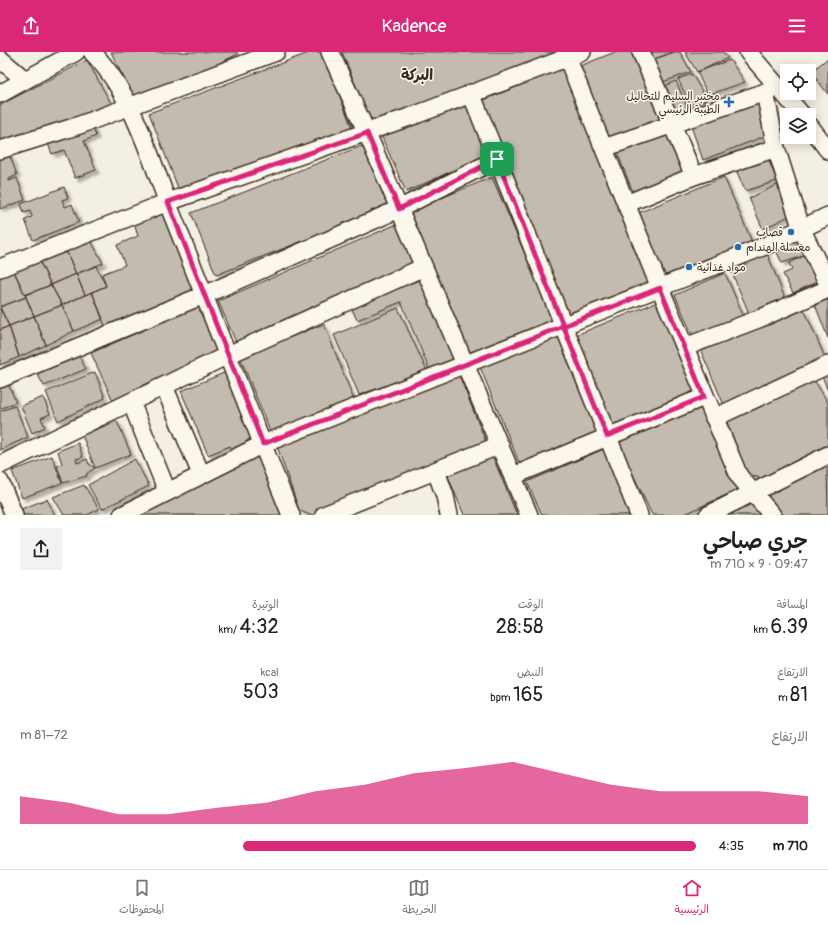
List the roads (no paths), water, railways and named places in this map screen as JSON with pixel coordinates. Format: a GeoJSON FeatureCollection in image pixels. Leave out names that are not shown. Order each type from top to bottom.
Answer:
{"type":"FeatureCollection","features":[{"type":"Feature","properties":{"kind":"street"},"geometry":{"type":"LineString","coordinates":[[0,94],[76,52]]}},
{"type":"Feature","properties":{"kind":"street"},"geometry":{"type":"LineString","coordinates":[[92,52],[103,63],[129,107],[291,515]]}},
{"type":"Feature","properties":{"kind":"street"},"geometry":{"type":"LineString","coordinates":[[0,150],[77,126],[129,107],[251,56],[276,52]]}},
{"type":"Feature","properties":{"kind":"street"},"geometry":{"type":"LineString","coordinates":[[330,52],[367,133],[529,515]]}},
{"type":"Feature","properties":{"kind":"street"},"geometry":{"type":"LineString","coordinates":[[641,52],[694,176]]}},
{"type":"Feature","properties":{"kind":"street"},"geometry":{"type":"LineString","coordinates":[[748,52],[771,90],[793,108]]}},
{"type":"Feature","properties":{"kind":"street"},"geometry":{"type":"LineString","coordinates":[[0,268],[168,202],[367,133],[572,54],[604,148],[704,397],[739,476],[772,515]]}},
{"type":"Feature","properties":{"kind":"street"},"geometry":{"type":"LineString","coordinates":[[0,59],[25,80]]}},
{"type":"Feature","properties":{"kind":"street"},"geometry":{"type":"LineString","coordinates":[[604,148],[672,123],[771,90]]}},
{"type":"Feature","properties":{"kind":"street"},"geometry":{"type":"LineString","coordinates":[[771,90],[776,148],[802,230],[828,284]]}},
{"type":"Feature","properties":{"kind":"street"},"geometry":{"type":"LineString","coordinates":[[471,93],[639,515]]}},
{"type":"Feature","properties":{"kind":"street"},"geometry":{"type":"LineString","coordinates":[[816,134],[828,150]]}},
{"type":"Feature","properties":{"kind":"street"},"geometry":{"type":"LineString","coordinates":[[626,204],[694,176],[776,148]]}},
{"type":"Feature","properties":{"kind":"street"},"geometry":{"type":"LineString","coordinates":[[0,380],[204,294],[399,209],[497,159]]}},
{"type":"Feature","properties":{"kind":"street"},"geometry":{"type":"LineString","coordinates":[[122,515],[263,444],[660,288],[802,230],[828,216]]}},
{"type":"Feature","properties":{"kind":"street"},"geometry":{"type":"LineString","coordinates":[[0,465],[228,355],[424,268]]}},
{"type":"Feature","properties":{"kind":"street"},"geometry":{"type":"LineString","coordinates":[[685,347],[762,318],[828,289]]}},
{"type":"Feature","properties":{"kind":"street"},"geometry":{"type":"LineString","coordinates":[[714,418],[828,365]]}},
{"type":"Feature","properties":{"kind":"street"},"geometry":{"type":"LineString","coordinates":[[164,386],[201,474]]}},
{"type":"Feature","properties":{"kind":"street"},"geometry":{"type":"LineString","coordinates":[[513,476],[704,397]]}},
{"type":"Feature","properties":{"kind":"street"},"geometry":{"type":"LineString","coordinates":[[131,402],[167,491]]}},
{"type":"Feature","properties":{"kind":"street"},"geometry":{"type":"LineString","coordinates":[[324,515],[500,445]]}},
{"type":"Feature","properties":{"kind":"street"},"geometry":{"type":"LineString","coordinates":[[708,515],[827,456]]}},
{"type":"Feature","properties":{"kind":"street"},"geometry":{"type":"LineString","coordinates":[[436,471],[445,496],[449,515]]}},
{"type":"Feature","properties":{"kind":"street"},"geometry":{"type":"LineString","coordinates":[[0,482],[14,515]]}},
{"type":"Feature","properties":{"kind":"place","name":"مختبر السليم للتحاليل الطيبة الرئيسي"},"geometry":{"type":"Point","coordinates":[729,102]}},
{"type":"Feature","properties":{"kind":"place","name":"قصاب"},"geometry":{"type":"Point","coordinates":[791,232]}},
{"type":"Feature","properties":{"kind":"place","name":"مغسلة الهندام"},"geometry":{"type":"Point","coordinates":[738,247]}},
{"type":"Feature","properties":{"kind":"place","name":"مواد غذائية"},"geometry":{"type":"Point","coordinates":[689,267]}},
{"type":"Feature","properties":{"kind":"district","name":"البركة"},"geometry":{"type":"Point","coordinates":[417,75]}}]}
